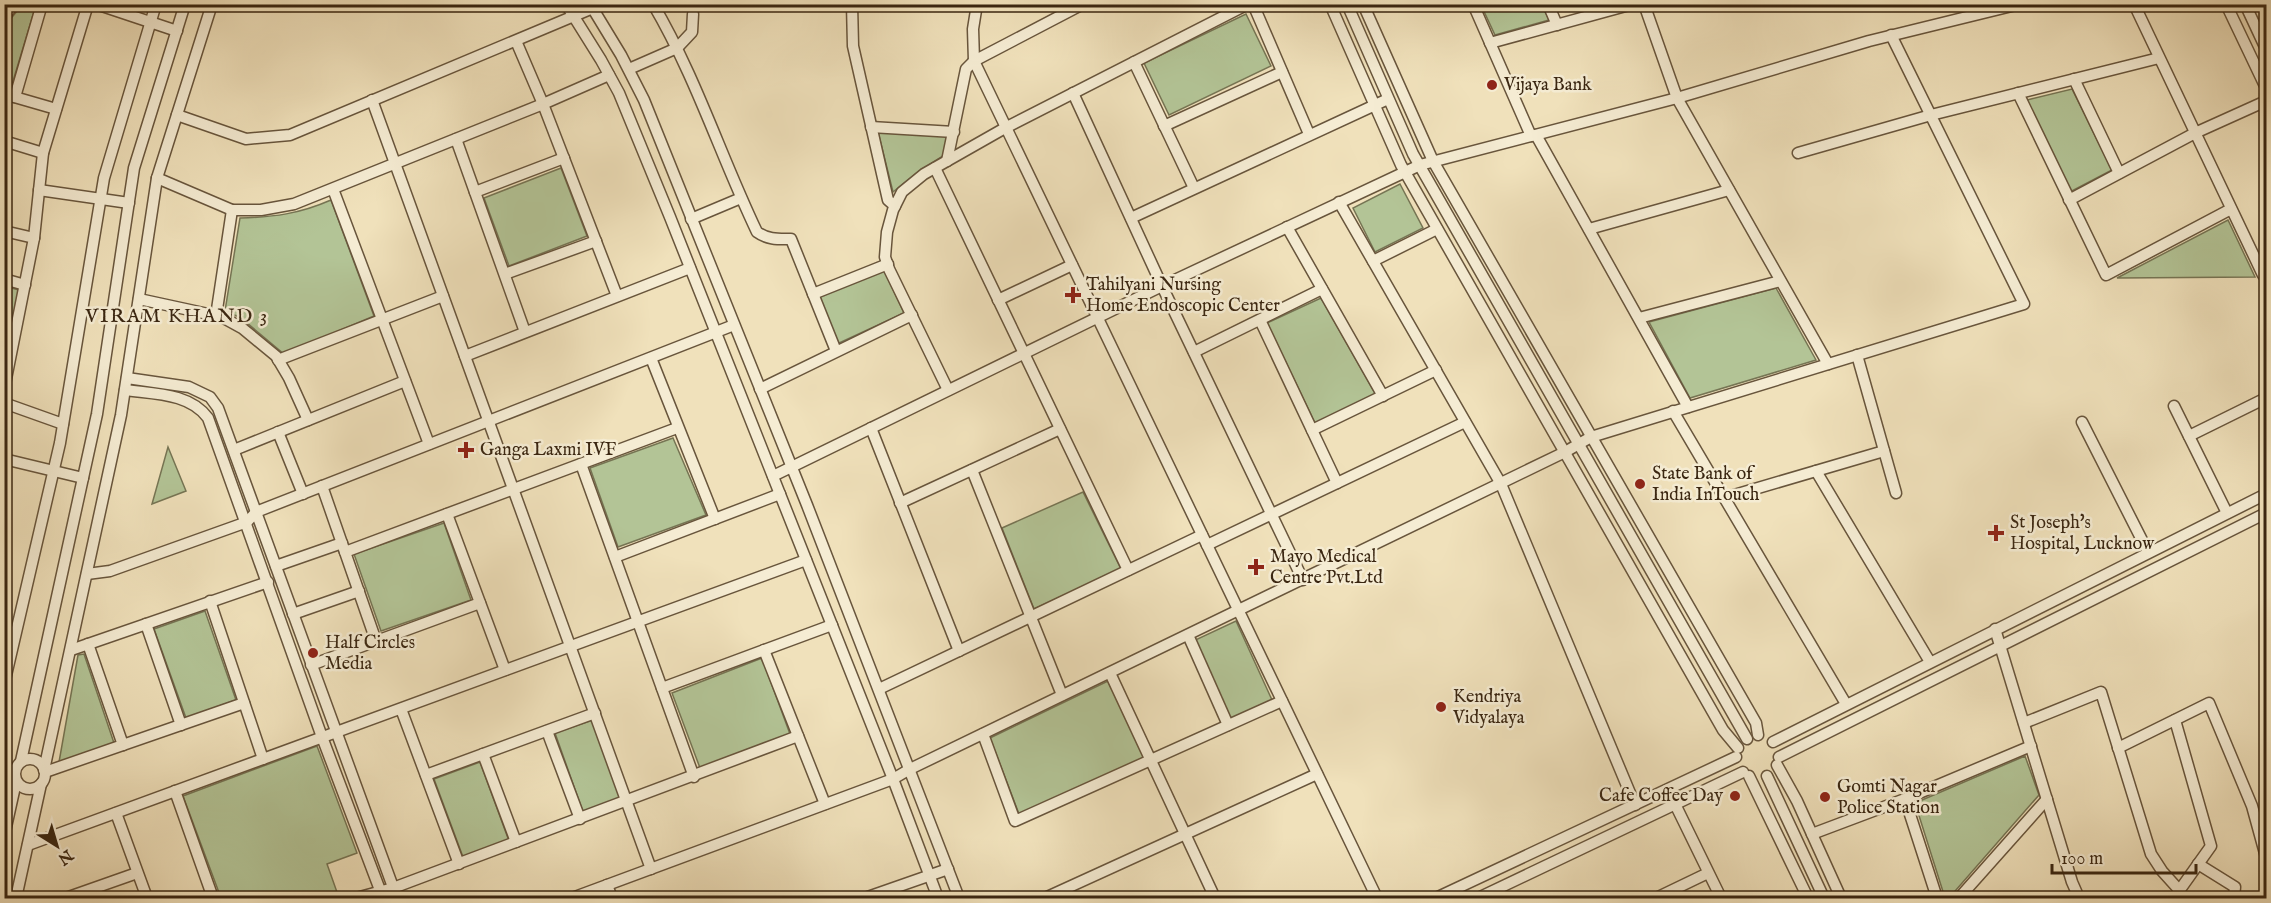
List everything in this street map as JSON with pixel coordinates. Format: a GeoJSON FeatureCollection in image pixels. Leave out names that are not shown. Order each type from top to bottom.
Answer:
{"type":"FeatureCollection","features":[{"type":"Feature","properties":{"kind":"street"},"geometry":{"type":"LineString","coordinates":[[4,17],[14,4]]}},
{"type":"Feature","properties":{"kind":"street"},"geometry":{"type":"LineString","coordinates":[[42,4],[10,95],[56,109]]}},
{"type":"Feature","properties":{"kind":"street"},"geometry":{"type":"LineString","coordinates":[[4,389],[7,358],[34,238],[44,153],[88,4]]}},
{"type":"Feature","properties":{"kind":"street"},"geometry":{"type":"LineString","coordinates":[[96,4],[177,31]]}},
{"type":"Feature","properties":{"kind":"street"},"geometry":{"type":"LineString","coordinates":[[4,684],[63,424],[104,178],[156,4]]}},
{"type":"Feature","properties":{"kind":"street"},"geometry":{"type":"LineString","coordinates":[[4,836],[16,782],[13,766],[97,414],[134,168],[185,4]]}},
{"type":"Feature","properties":{"kind":"street"},"geometry":{"type":"LineString","coordinates":[[16,898],[125,390],[157,178],[212,4]]}},
{"type":"Feature","properties":{"kind":"street"},"geometry":{"type":"LineString","coordinates":[[566,4],[619,93],[716,332],[938,898]]}},
{"type":"Feature","properties":{"kind":"street"},"geometry":{"type":"LineString","coordinates":[[653,4],[692,79],[757,232],[777,240],[791,239],[836,351]]}},
{"type":"Feature","properties":{"kind":"street"},"geometry":{"type":"LineString","coordinates":[[852,4],[853,46],[888,200],[895,206]]}},
{"type":"Feature","properties":{"kind":"street"},"geometry":{"type":"LineString","coordinates":[[977,4],[973,29],[974,61],[1377,898]]}},
{"type":"Feature","properties":{"kind":"street"},"geometry":{"type":"LineString","coordinates":[[947,161],[966,69],[974,61],[1083,4]]}},
{"type":"Feature","properties":{"kind":"street"},"geometry":{"type":"LineString","coordinates":[[948,390],[885,257],[887,232],[902,192],[935,168],[1005,128],[1248,4]]}},
{"type":"Feature","properties":{"kind":"street"},"geometry":{"type":"LineString","coordinates":[[1253,4],[1309,134]]}},
{"type":"Feature","properties":{"kind":"street"},"geometry":{"type":"LineString","coordinates":[[1330,4],[1404,171],[1737,752],[1738,764],[1746,774],[1808,898]]}},
{"type":"Feature","properties":{"kind":"street"},"geometry":{"type":"LineString","coordinates":[[1347,4],[1420,165],[1578,444],[1752,737],[1773,742],[2266,494]]}},
{"type":"Feature","properties":{"kind":"street"},"geometry":{"type":"LineString","coordinates":[[1364,4],[1433,161],[1756,723],[1752,737],[1737,752],[1635,805],[1436,898]]}},
{"type":"Feature","properties":{"kind":"street"},"geometry":{"type":"LineString","coordinates":[[1473,4],[1533,135],[1589,229],[1688,407]]}},
{"type":"Feature","properties":{"kind":"street"},"geometry":{"type":"LineString","coordinates":[[1548,4],[1557,25]]}},
{"type":"Feature","properties":{"kind":"street"},"geometry":{"type":"LineString","coordinates":[[1490,43],[1633,4]]}},
{"type":"Feature","properties":{"kind":"street"},"geometry":{"type":"LineString","coordinates":[[1644,4],[1677,98],[1828,364]]}},
{"type":"Feature","properties":{"kind":"street"},"geometry":{"type":"LineString","coordinates":[[773,476],[1404,171],[1433,161],[1677,98],[1891,35],[2020,4]]}},
{"type":"Feature","properties":{"kind":"street"},"geometry":{"type":"LineString","coordinates":[[2134,4],[2263,275]]}},
{"type":"Feature","properties":{"kind":"street"},"geometry":{"type":"LineString","coordinates":[[2226,4],[2266,88]]}},
{"type":"Feature","properties":{"kind":"street"},"geometry":{"type":"LineString","coordinates":[[2245,4],[2266,49]]}},
{"type":"Feature","properties":{"kind":"street"},"geometry":{"type":"LineString","coordinates":[[177,115],[246,139],[290,135],[516,41],[574,16],[591,6],[644,100],[879,689],[958,898]]}},
{"type":"Feature","properties":{"kind":"street"},"geometry":{"type":"LineString","coordinates":[[628,69],[677,48],[692,32],[693,14]]}},
{"type":"Feature","properties":{"kind":"street"},"geometry":{"type":"LineString","coordinates":[[572,898],[893,779],[1062,695],[1501,484],[1591,437],[2024,304],[1891,35]]}},
{"type":"Feature","properties":{"kind":"street"},"geometry":{"type":"LineString","coordinates":[[516,41],[543,104],[617,296]]}},
{"type":"Feature","properties":{"kind":"street"},"geometry":{"type":"LineString","coordinates":[[1798,153],[1931,115],[2159,58]]}},
{"type":"Feature","properties":{"kind":"street"},"geometry":{"type":"LineString","coordinates":[[1134,62],[1194,188]]}},
{"type":"Feature","properties":{"kind":"street"},"geometry":{"type":"LineString","coordinates":[[1164,126],[1282,72]]}},
{"type":"Feature","properties":{"kind":"street"},"geometry":{"type":"LineString","coordinates":[[157,178],[232,210],[261,210],[294,204],[543,104],[609,75]]}},
{"type":"Feature","properties":{"kind":"street"},"geometry":{"type":"LineString","coordinates":[[2074,79],[2119,173]]}},
{"type":"Feature","properties":{"kind":"street"},"geometry":{"type":"LineString","coordinates":[[1074,93],[1162,286],[1303,580]]}},
{"type":"Feature","properties":{"kind":"street"},"geometry":{"type":"LineString","coordinates":[[2018,93],[2106,275],[2231,209]]}},
{"type":"Feature","properties":{"kind":"street"},"geometry":{"type":"LineString","coordinates":[[1131,218],[1389,99]]}},
{"type":"Feature","properties":{"kind":"street"},"geometry":{"type":"LineString","coordinates":[[372,100],[651,869]]}},
{"type":"Feature","properties":{"kind":"street"},"geometry":{"type":"LineString","coordinates":[[2069,200],[2195,133],[2266,101]]}},
{"type":"Feature","properties":{"kind":"street"},"geometry":{"type":"LineString","coordinates":[[871,127],[954,132]]}},
{"type":"Feature","properties":{"kind":"street"},"geometry":{"type":"LineString","coordinates":[[456,139],[525,332]]}},
{"type":"Feature","properties":{"kind":"street"},"geometry":{"type":"LineString","coordinates":[[4,141],[44,153]]}},
{"type":"Feature","properties":{"kind":"street"},"geometry":{"type":"LineString","coordinates":[[475,192],[564,158]]}},
{"type":"Feature","properties":{"kind":"street"},"geometry":{"type":"LineString","coordinates":[[935,168],[1128,570]]}},
{"type":"Feature","properties":{"kind":"street"},"geometry":{"type":"LineString","coordinates":[[333,189],[429,444]]}},
{"type":"Feature","properties":{"kind":"street"},"geometry":{"type":"LineString","coordinates":[[39,190],[129,202]]}},
{"type":"Feature","properties":{"kind":"street"},"geometry":{"type":"LineString","coordinates":[[1589,229],[1729,190]]}},
{"type":"Feature","properties":{"kind":"street"},"geometry":{"type":"LineString","coordinates":[[691,219],[741,198]]}},
{"type":"Feature","properties":{"kind":"street"},"geometry":{"type":"LineString","coordinates":[[1340,202],[1501,484],[1635,805]]}},
{"type":"Feature","properties":{"kind":"street"},"geometry":{"type":"LineString","coordinates":[[216,316],[232,210]]}},
{"type":"Feature","properties":{"kind":"street"},"geometry":{"type":"LineString","coordinates":[[1287,227],[1383,396]]}},
{"type":"Feature","properties":{"kind":"street"},"geometry":{"type":"LineString","coordinates":[[1373,261],[1437,229]]}},
{"type":"Feature","properties":{"kind":"street"},"geometry":{"type":"LineString","coordinates":[[4,231],[34,238]]}},
{"type":"Feature","properties":{"kind":"street"},"geometry":{"type":"LineString","coordinates":[[505,274],[596,241]]}},
{"type":"Feature","properties":{"kind":"street"},"geometry":{"type":"LineString","coordinates":[[813,294],[888,264]]}},
{"type":"Feature","properties":{"kind":"street"},"geometry":{"type":"LineString","coordinates":[[998,300],[1072,265]]}},
{"type":"Feature","properties":{"kind":"street"},"geometry":{"type":"LineString","coordinates":[[465,356],[690,268]]}},
{"type":"Feature","properties":{"kind":"street"},"geometry":{"type":"LineString","coordinates":[[4,279],[25,285]]}},
{"type":"Feature","properties":{"kind":"street"},"geometry":{"type":"LineString","coordinates":[[1639,318],[1780,281]]}},
{"type":"Feature","properties":{"kind":"street"},"geometry":{"type":"LineString","coordinates":[[1194,352],[1322,289]]}},
{"type":"Feature","properties":{"kind":"street"},"geometry":{"type":"LineString","coordinates":[[278,360],[443,296]]}},
{"type":"Feature","properties":{"kind":"street"},"geometry":{"type":"LineString","coordinates":[[139,299],[216,316],[242,328],[278,360],[290,378],[308,420]]}},
{"type":"Feature","properties":{"kind":"street"},"geometry":{"type":"LineString","coordinates":[[760,389],[912,315]]}},
{"type":"Feature","properties":{"kind":"street"},"geometry":{"type":"LineString","coordinates":[[1260,320],[1337,483]]}},
{"type":"Feature","properties":{"kind":"street"},"geometry":{"type":"LineString","coordinates":[[87,574],[110,571],[247,522],[256,512],[734,325]]}},
{"type":"Feature","properties":{"kind":"street"},"geometry":{"type":"LineString","coordinates":[[1857,355],[1896,493]]}},
{"type":"Feature","properties":{"kind":"street"},"geometry":{"type":"LineString","coordinates":[[651,358],[715,519]]}},
{"type":"Feature","properties":{"kind":"street"},"geometry":{"type":"LineString","coordinates":[[1312,430],[1436,370]]}},
{"type":"Feature","properties":{"kind":"street"},"geometry":{"type":"LineString","coordinates":[[127,378],[189,387],[210,397],[218,408],[395,893]]}},
{"type":"Feature","properties":{"kind":"street"},"geometry":{"type":"LineString","coordinates":[[234,450],[405,381]]}},
{"type":"Feature","properties":{"kind":"street"},"geometry":{"type":"LineString","coordinates":[[125,390],[189,400],[208,418],[322,737],[381,894]]}},
{"type":"Feature","properties":{"kind":"street"},"geometry":{"type":"LineString","coordinates":[[2189,436],[2266,398]]}},
{"type":"Feature","properties":{"kind":"street"},"geometry":{"type":"LineString","coordinates":[[4,403],[63,424]]}},
{"type":"Feature","properties":{"kind":"street"},"geometry":{"type":"LineString","coordinates":[[2174,406],[2227,513]]}},
{"type":"Feature","properties":{"kind":"street"},"geometry":{"type":"LineString","coordinates":[[1673,411],[1846,704]]}},
{"type":"Feature","properties":{"kind":"street"},"geometry":{"type":"LineString","coordinates":[[879,689],[1128,570],[1272,514],[1465,422]]}},
{"type":"Feature","properties":{"kind":"street"},"geometry":{"type":"LineString","coordinates":[[2082,422],[2148,552]]}},
{"type":"Feature","properties":{"kind":"street"},"geometry":{"type":"LineString","coordinates":[[276,566],[447,514],[677,428]]}},
{"type":"Feature","properties":{"kind":"street"},"geometry":{"type":"LineString","coordinates":[[871,428],[959,651]]}},
{"type":"Feature","properties":{"kind":"street"},"geometry":{"type":"LineString","coordinates":[[900,502],[1060,429]]}},
{"type":"Feature","properties":{"kind":"street"},"geometry":{"type":"LineString","coordinates":[[278,432],[303,494]]}},
{"type":"Feature","properties":{"kind":"street"},"geometry":{"type":"LineString","coordinates":[[1724,498],[1884,451]]}},
{"type":"Feature","properties":{"kind":"street"},"geometry":{"type":"LineString","coordinates":[[4,459],[83,478]]}},
{"type":"Feature","properties":{"kind":"street"},"geometry":{"type":"LineString","coordinates":[[581,464],[694,777]]}},
{"type":"Feature","properties":{"kind":"street"},"geometry":{"type":"LineString","coordinates":[[972,470],[1062,695]]}},
{"type":"Feature","properties":{"kind":"street"},"geometry":{"type":"LineString","coordinates":[[1816,471],[1930,662]]}},
{"type":"Feature","properties":{"kind":"street"},"geometry":{"type":"LineString","coordinates":[[322,486],[376,641]]}},
{"type":"Feature","properties":{"kind":"street"},"geometry":{"type":"LineString","coordinates":[[615,557],[780,494]]}},
{"type":"Feature","properties":{"kind":"street"},"geometry":{"type":"LineString","coordinates":[[1478,898],[1675,804],[1746,774],[1757,778],[1767,776],[1778,761],[2001,645],[2266,513]]}},
{"type":"Feature","properties":{"kind":"street"},"geometry":{"type":"LineString","coordinates":[[447,514],[505,670]]}},
{"type":"Feature","properties":{"kind":"street"},"geometry":{"type":"LineString","coordinates":[[28,845],[806,560]]}},
{"type":"Feature","properties":{"kind":"street"},"geometry":{"type":"LineString","coordinates":[[70,650],[267,582]]}},
{"type":"Feature","properties":{"kind":"street"},"geometry":{"type":"LineString","coordinates":[[293,614],[359,591]]}},
{"type":"Feature","properties":{"kind":"street"},"geometry":{"type":"LineString","coordinates":[[210,602],[263,759]]}},
{"type":"Feature","properties":{"kind":"street"},"geometry":{"type":"LineString","coordinates":[[311,665],[480,603]]}},
{"type":"Feature","properties":{"kind":"street"},"geometry":{"type":"LineString","coordinates":[[146,624],[182,725]]}},
{"type":"Feature","properties":{"kind":"street"},"geometry":{"type":"LineString","coordinates":[[662,688],[832,625]]}},
{"type":"Feature","properties":{"kind":"street"},"geometry":{"type":"LineString","coordinates":[[1995,629],[2076,897]]}},
{"type":"Feature","properties":{"kind":"street"},"geometry":{"type":"LineString","coordinates":[[1188,635],[1228,725]]}},
{"type":"Feature","properties":{"kind":"street"},"geometry":{"type":"LineString","coordinates":[[88,644],[123,745]]}},
{"type":"Feature","properties":{"kind":"street"},"geometry":{"type":"LineString","coordinates":[[764,650],[825,804]]}},
{"type":"Feature","properties":{"kind":"street"},"geometry":{"type":"LineString","coordinates":[[1110,673],[1215,898]]}},
{"type":"Feature","properties":{"kind":"street"},"geometry":{"type":"LineString","coordinates":[[2024,723],[2101,692],[2151,854],[2177,895],[2211,846],[2175,720]]}},
{"type":"Feature","properties":{"kind":"street"},"geometry":{"type":"LineString","coordinates":[[983,734],[1015,821],[1282,701]]}},
{"type":"Feature","properties":{"kind":"street"},"geometry":{"type":"LineString","coordinates":[[45,771],[244,703]]}},
{"type":"Feature","properties":{"kind":"street"},"geometry":{"type":"LineString","coordinates":[[2118,748],[2209,703],[2252,806],[2266,857]]}},
{"type":"Feature","properties":{"kind":"street"},"geometry":{"type":"LineString","coordinates":[[401,709],[459,864]]}},
{"type":"Feature","properties":{"kind":"street"},"geometry":{"type":"LineString","coordinates":[[426,775],[595,713]]}},
{"type":"Feature","properties":{"kind":"street"},"geometry":{"type":"LineString","coordinates":[[547,730],[580,819]]}},
{"type":"Feature","properties":{"kind":"street"},"geometry":{"type":"LineString","coordinates":[[356,898],[395,893],[459,864],[798,736]]}},
{"type":"Feature","properties":{"kind":"street"},"geometry":{"type":"LineString","coordinates":[[1773,742],[1777,749],[1778,761],[1841,898]]}},
{"type":"Feature","properties":{"kind":"street"},"geometry":{"type":"LineString","coordinates":[[1812,834],[1905,799],[2031,746]]}},
{"type":"Feature","properties":{"kind":"street"},"geometry":{"type":"LineString","coordinates":[[483,754],[516,842]]}},
{"type":"Feature","properties":{"kind":"street"},"geometry":{"type":"LineString","coordinates":[[13,766],[27,759],[34,759],[40,762],[45,771]]}},
{"type":"Feature","properties":{"kind":"street"},"geometry":{"type":"LineString","coordinates":[[1046,898],[1317,774]]}},
{"type":"Feature","properties":{"kind":"street"},"geometry":{"type":"LineString","coordinates":[[1767,776],[1824,898]]}},
{"type":"Feature","properties":{"kind":"street"},"geometry":{"type":"LineString","coordinates":[[16,782],[28,790],[37,788],[41,784]]}},
{"type":"Feature","properties":{"kind":"street"},"geometry":{"type":"LineString","coordinates":[[175,791],[213,898]]}},
{"type":"Feature","properties":{"kind":"street"},"geometry":{"type":"LineString","coordinates":[[1905,799],[1937,898]]}},
{"type":"Feature","properties":{"kind":"street"},"geometry":{"type":"LineString","coordinates":[[1959,898],[2047,799]]}},
{"type":"Feature","properties":{"kind":"street"},"geometry":{"type":"LineString","coordinates":[[1675,804],[1721,898]]}},
{"type":"Feature","properties":{"kind":"street"},"geometry":{"type":"LineString","coordinates":[[116,813],[147,898]]}},
{"type":"Feature","properties":{"kind":"street"},"geometry":{"type":"LineString","coordinates":[[2198,864],[2235,887],[2234,898]]}},
{"type":"Feature","properties":{"kind":"street"},"geometry":{"type":"LineString","coordinates":[[865,898],[948,869]]}},
{"type":"Feature","properties":{"kind":"street"},"geometry":{"type":"LineString","coordinates":[[66,898],[84,896],[138,873]]}},
{"type":"Feature","properties":{"kind":"street"},"geometry":{"type":"LineString","coordinates":[[1656,898],[1708,873]]}},
{"type":"Feature","properties":{"kind":"street"},"geometry":{"type":"LineString","coordinates":[[607,885],[612,898]]}},
{"type":"Feature","properties":{"kind":"green space"},"geometry":{"type":"Polygon","coordinates":[[[22,5],[36,5],[10,91],[5,89],[4,27],[22,5]]]}},
{"type":"Feature","properties":{"kind":"green space"},"geometry":{"type":"Polygon","coordinates":[[[1481,5],[1542,5],[1549,20],[1495,35],[1481,5]]]}},
{"type":"Feature","properties":{"kind":"green space"},"geometry":{"type":"Polygon","coordinates":[[[1246,14],[1271,66],[1169,115],[1144,63],[1246,14]]]}},
{"type":"Feature","properties":{"kind":"green space"},"geometry":{"type":"Polygon","coordinates":[[[2072,89],[2112,170],[2070,192],[2027,100],[2072,89]]]}},
{"type":"Feature","properties":{"kind":"green space"},"geometry":{"type":"Polygon","coordinates":[[[878,132],[948,136],[943,156],[919,171],[893,192],[878,132]]]}},
{"type":"Feature","properties":{"kind":"green space"},"geometry":{"type":"Polygon","coordinates":[[[561,168],[587,236],[509,266],[484,198],[561,168]]]}},
{"type":"Feature","properties":{"kind":"green space"},"geometry":{"type":"Polygon","coordinates":[[[1400,184],[1423,228],[1375,252],[1353,208],[1400,184]]]}},
{"type":"Feature","properties":{"kind":"green space"},"geometry":{"type":"Polygon","coordinates":[[[331,200],[374,316],[284,354],[241,318],[225,311],[240,218],[286,214],[331,200]]]}},
{"type":"Feature","properties":{"kind":"green space"},"geometry":{"type":"Polygon","coordinates":[[[2228,220],[2255,277],[2117,278],[2228,220]]]}},
{"type":"Feature","properties":{"kind":"green space"},"geometry":{"type":"Polygon","coordinates":[[[884,270],[904,313],[837,344],[819,296],[884,270]]]}},
{"type":"Feature","properties":{"kind":"green space"},"geometry":{"type":"Polygon","coordinates":[[[4,286],[19,290],[6,352],[4,351],[4,286]]]}},
{"type":"Feature","properties":{"kind":"green space"},"geometry":{"type":"Polygon","coordinates":[[[1776,288],[1816,360],[1690,398],[1649,322],[1776,288]]]}},
{"type":"Feature","properties":{"kind":"green space"},"geometry":{"type":"Polygon","coordinates":[[[1321,298],[1376,395],[1316,425],[1267,323],[1321,298]]]}},
{"type":"Feature","properties":{"kind":"green space"},"geometry":{"type":"Polygon","coordinates":[[[673,438],[706,515],[618,547],[590,468],[673,438]]]}},
{"type":"Feature","properties":{"kind":"green space"},"geometry":{"type":"Polygon","coordinates":[[[168,447],[186,491],[152,504],[168,447]]]}},
{"type":"Feature","properties":{"kind":"green space"},"geometry":{"type":"Polygon","coordinates":[[[1083,492],[1121,569],[1034,609],[1002,528],[1083,492]]]}},
{"type":"Feature","properties":{"kind":"green space"},"geometry":{"type":"Polygon","coordinates":[[[444,523],[471,600],[381,631],[354,554],[444,523]]]}},
{"type":"Feature","properties":{"kind":"green space"},"geometry":{"type":"Polygon","coordinates":[[[205,611],[236,700],[186,718],[154,629],[205,611]]]}},
{"type":"Feature","properties":{"kind":"green space"},"geometry":{"type":"Polygon","coordinates":[[[1236,621],[1272,700],[1228,721],[1191,642],[1236,621]]]}},
{"type":"Feature","properties":{"kind":"green space"},"geometry":{"type":"Polygon","coordinates":[[[84,654],[114,743],[59,762],[78,655],[84,654]]]}},
{"type":"Feature","properties":{"kind":"green space"},"geometry":{"type":"Polygon","coordinates":[[[762,658],[790,734],[700,768],[672,693],[762,658]]]}},
{"type":"Feature","properties":{"kind":"green space"},"geometry":{"type":"Polygon","coordinates":[[[1108,681],[1144,758],[1019,814],[990,738],[1108,681]]]}},
{"type":"Feature","properties":{"kind":"green space"},"geometry":{"type":"Polygon","coordinates":[[[593,720],[621,799],[583,812],[555,733],[593,720]]]}},
{"type":"Feature","properties":{"kind":"green space"},"geometry":{"type":"Polygon","coordinates":[[[317,746],[357,853],[327,864],[338,895],[330,898],[221,898],[183,796],[317,746]]]}},
{"type":"Feature","properties":{"kind":"green space"},"geometry":{"type":"Polygon","coordinates":[[[2025,756],[2039,795],[1949,898],[1945,898],[1915,803],[2025,756]]]}},
{"type":"Feature","properties":{"kind":"green space"},"geometry":{"type":"Polygon","coordinates":[[[480,762],[509,841],[463,857],[434,779],[480,762]]]}},
{"type":"Feature","properties":{"kind":"place","name":"Vijaya Bank"},"geometry":{"type":"Point","coordinates":[1492,85]}},
{"type":"Feature","properties":{"kind":"place","name":"Tahilyani Nursing Home Endoscopic Center"},"geometry":{"type":"Point","coordinates":[1073,295]}},
{"type":"Feature","properties":{"kind":"place","name":"Ganga Laxmi IVF"},"geometry":{"type":"Point","coordinates":[466,450]}},
{"type":"Feature","properties":{"kind":"place","name":"State Bank of India InTouch"},"geometry":{"type":"Point","coordinates":[1640,484]}},
{"type":"Feature","properties":{"kind":"place","name":"St Joseph's Hospital, Lucknow"},"geometry":{"type":"Point","coordinates":[1996,533]}},
{"type":"Feature","properties":{"kind":"place","name":"Mayo Medical Centre Pvt.Ltd"},"geometry":{"type":"Point","coordinates":[1256,567]}},
{"type":"Feature","properties":{"kind":"place","name":"Half Circles Media"},"geometry":{"type":"Point","coordinates":[313,653]}},
{"type":"Feature","properties":{"kind":"place","name":"Kendriya Vidyalaya"},"geometry":{"type":"Point","coordinates":[1441,707]}},
{"type":"Feature","properties":{"kind":"place","name":"Cafe Coffee Day"},"geometry":{"type":"Point","coordinates":[1735,796]}},
{"type":"Feature","properties":{"kind":"place","name":"Gomti Nagar Police Station"},"geometry":{"type":"Point","coordinates":[1825,797]}},
{"type":"Feature","properties":{"kind":"district","name":"VIRAM KHAND 3"},"geometry":{"type":"Point","coordinates":[177,316]}}]}
